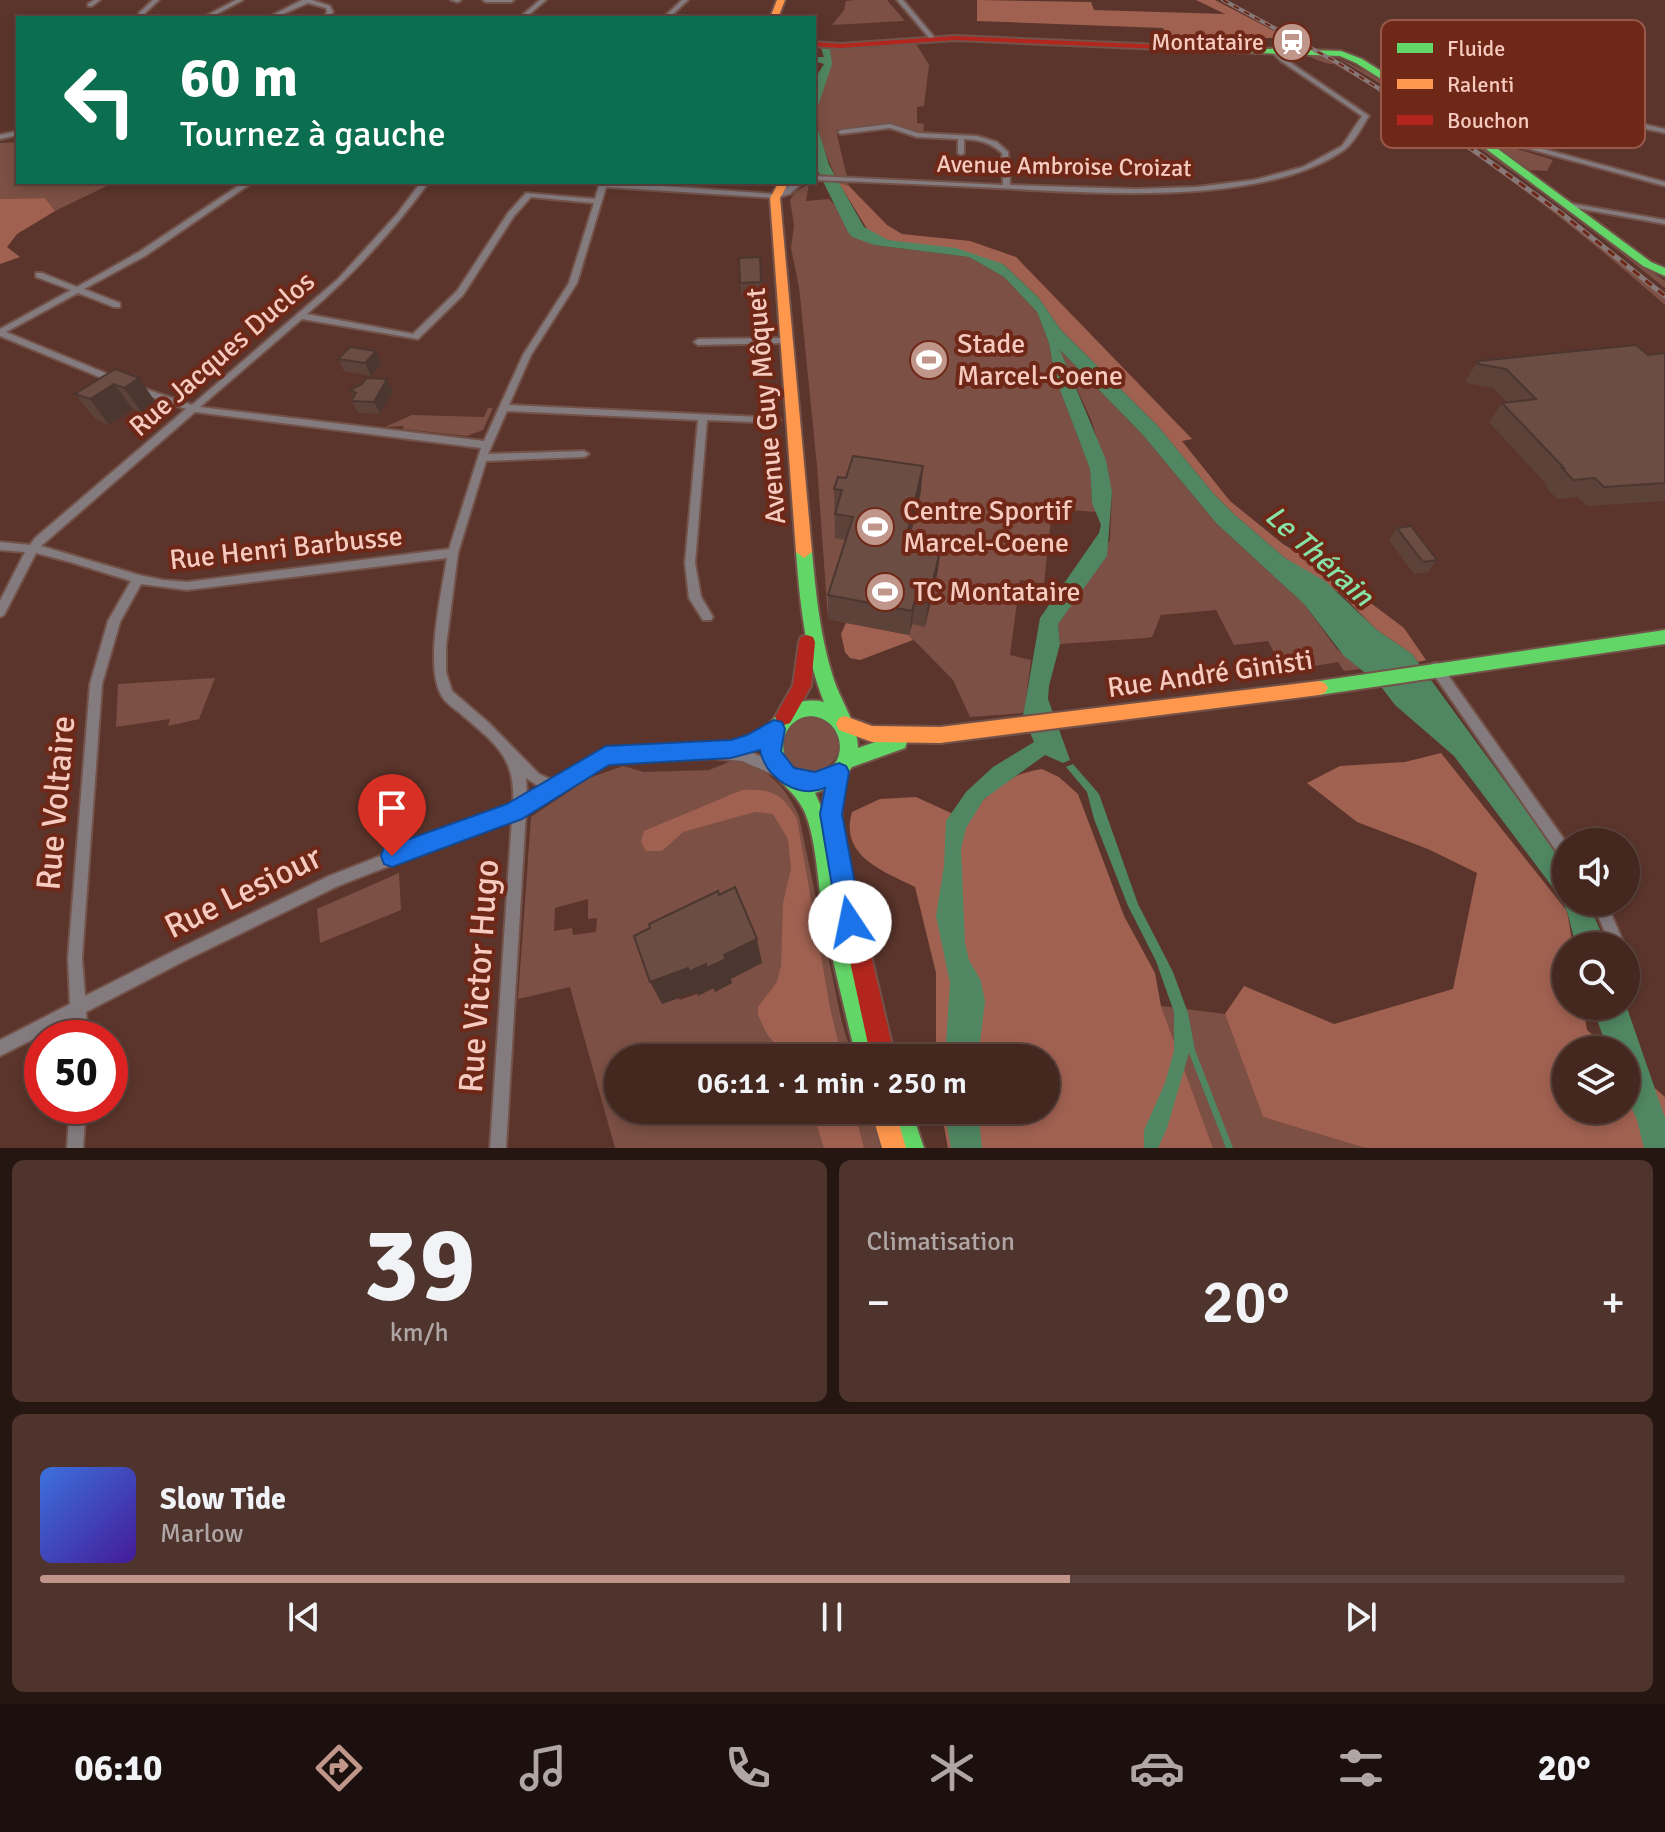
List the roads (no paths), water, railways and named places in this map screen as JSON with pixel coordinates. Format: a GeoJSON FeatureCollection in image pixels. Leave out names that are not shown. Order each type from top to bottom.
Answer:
{"type":"FeatureCollection","features":[{"type":"Feature","properties":{"kind":"street"},"geometry":{"type":"LineString","coordinates":[[90,5],[97,0]]}},
{"type":"Feature","properties":{"kind":"street"},"geometry":{"type":"LineString","coordinates":[[144,16],[143,12],[156,0]]}},
{"type":"Feature","properties":{"kind":"street"},"geometry":{"type":"LineString","coordinates":[[209,16],[240,0]]}},
{"type":"Feature","properties":{"kind":"street"},"geometry":{"type":"LineString","coordinates":[[274,16],[308,0],[329,8],[327,16]]}},
{"type":"Feature","properties":{"kind":"street"},"geometry":{"type":"LineString","coordinates":[[486,0],[511,0]]}},
{"type":"Feature","properties":{"kind":"street"},"geometry":{"type":"LineString","coordinates":[[524,16],[543,0]]}},
{"type":"Feature","properties":{"kind":"street"},"geometry":{"type":"LineString","coordinates":[[668,16],[685,0]]}},
{"type":"Feature","properties":{"kind":"street"},"geometry":{"type":"LineString","coordinates":[[900,0],[933,39]]}},
{"type":"Feature","properties":{"kind":"street"},"geometry":{"type":"LineString","coordinates":[[822,46],[933,39],[1273,50],[1341,54],[1381,75]]}},
{"type":"Feature","properties":{"kind":"street","name":"Avenue Ambroise Croizat"},"geometry":{"type":"LineString","coordinates":[[816,178],[1132,191],[1201,189],[1270,179],[1321,161],[1352,140],[1362,127],[1365,114],[1283,60],[1273,50]]}},
{"type":"Feature","properties":{"kind":"street"},"geometry":{"type":"LineString","coordinates":[[841,132],[886,126],[917,135],[987,140],[1003,150],[1007,186]]}},
{"type":"Feature","properties":{"kind":"street"},"geometry":{"type":"LineString","coordinates":[[1645,127],[1665,131]]}},
{"type":"Feature","properties":{"kind":"street"},"geometry":{"type":"LineString","coordinates":[[961,136],[961,153]]}},
{"type":"Feature","properties":{"kind":"street"},"geometry":{"type":"LineString","coordinates":[[1493,148],[1642,261],[1665,273]]}},
{"type":"Feature","properties":{"kind":"street"},"geometry":{"type":"LineString","coordinates":[[1534,148],[1665,184]]}},
{"type":"Feature","properties":{"kind":"street"},"geometry":{"type":"LineString","coordinates":[[0,333],[149,250],[246,184]]}},
{"type":"Feature","properties":{"kind":"street","name":"Rue Jacques Duclos"},"geometry":{"type":"LineString","coordinates":[[34,547],[354,268],[423,184]]}},
{"type":"Feature","properties":{"kind":"street"},"geometry":{"type":"LineString","coordinates":[[553,787],[534,778],[485,727],[451,699],[441,679],[440,646],[453,553],[484,452],[534,343],[573,283],[604,184]]}},
{"type":"Feature","properties":{"kind":"street"},"geometry":{"type":"LineString","coordinates":[[633,184],[780,189],[787,192],[797,184]]}},
{"type":"Feature","properties":{"kind":"street","name":"Avenue Guy Môquet"},"geometry":{"type":"LineString","coordinates":[[780,189],[787,341],[809,612],[825,688],[842,721]]}},
{"type":"Feature","properties":{"kind":"street"},"geometry":{"type":"LineString","coordinates":[[302,316],[415,337],[463,290],[511,215],[529,195],[598,201]]}},
{"type":"Feature","properties":{"kind":"street"},"geometry":{"type":"LineString","coordinates":[[1571,205],[1665,222]]}},
{"type":"Feature","properties":{"kind":"street"},"geometry":{"type":"LineString","coordinates":[[39,275],[117,305]]}},
{"type":"Feature","properties":{"kind":"street"},"geometry":{"type":"LineString","coordinates":[[0,333],[192,409],[484,452],[584,454]]}},
{"type":"Feature","properties":{"kind":"street"},"geometry":{"type":"LineString","coordinates":[[698,342],[787,341]]}},
{"type":"Feature","properties":{"kind":"street"},"geometry":{"type":"LineString","coordinates":[[503,408],[775,420]]}},
{"type":"Feature","properties":{"kind":"street"},"geometry":{"type":"LineString","coordinates":[[703,417],[690,563],[695,598],[707,617]]}},
{"type":"Feature","properties":{"kind":"street","name":"Rue Henri Barbusse"},"geometry":{"type":"LineString","coordinates":[[0,546],[34,547],[65,554],[137,581],[162,585],[211,584],[453,553]]}},
{"type":"Feature","properties":{"kind":"street"},"geometry":{"type":"LineString","coordinates":[[0,612],[34,547]]}},
{"type":"Feature","properties":{"kind":"street","name":"Rue Voltaire"},"geometry":{"type":"LineString","coordinates":[[79,1020],[75,958],[96,684],[114,621],[137,581]]}},
{"type":"Feature","properties":{"kind":"street","name":"Avenue Guy Môquet"},"geometry":{"type":"LineString","coordinates":[[779,724],[796,700],[803,679],[809,612]]}},
{"type":"Feature","properties":{"kind":"street"},"geometry":{"type":"LineString","coordinates":[[1552,834],[1432,669],[1665,637]]}},
{"type":"Feature","properties":{"kind":"street","name":"Rue André Ginisti"},"geometry":{"type":"LineString","coordinates":[[923,737],[1020,723],[1206,704],[1432,669]]}},
{"type":"Feature","properties":{"kind":"street"},"geometry":{"type":"LineString","coordinates":[[712,752],[752,743],[799,710],[811,709],[872,734],[923,737]]}},
{"type":"Feature","properties":{"kind":"street"},"geometry":{"type":"LineString","coordinates":[[842,721],[852,744],[831,805],[833,837],[879,1044]]}},
{"type":"Feature","properties":{"kind":"street"},"geometry":{"type":"LineString","coordinates":[[779,724],[770,749],[772,759],[810,801],[818,822],[841,949],[865,1044]]}},
{"type":"Feature","properties":{"kind":"street"},"geometry":{"type":"LineString","coordinates":[[520,808],[606,755],[712,752],[743,755],[786,775],[815,782],[885,744],[923,737]]}},
{"type":"Feature","properties":{"kind":"street","name":"Rue Victor Hugo"},"geometry":{"type":"LineString","coordinates":[[498,1148],[520,808],[519,777],[512,756]]}},
{"type":"Feature","properties":{"kind":"street","name":"Rue Lesiour"},"geometry":{"type":"LineString","coordinates":[[0,1048],[344,876],[520,808]]}},
{"type":"Feature","properties":{"kind":"street"},"geometry":{"type":"LineString","coordinates":[[75,1148],[77,1124]]}},
{"type":"Feature","properties":{"kind":"street"},"geometry":{"type":"LineString","coordinates":[[887,1124],[894,1148]]}},
{"type":"Feature","properties":{"kind":"street"},"geometry":{"type":"LineString","coordinates":[[904,1124],[912,1148]]}},
{"type":"Feature","properties":{"kind":"railway"},"geometry":{"type":"LineString","coordinates":[[1223,0],[1381,90]]}},
{"type":"Feature","properties":{"kind":"railway"},"geometry":{"type":"LineString","coordinates":[[1471,148],[1561,213],[1665,296]]}},
{"type":"Feature","properties":{"kind":"place","name":"Montataire"},"geometry":{"type":"Point","coordinates":[1292,42]}},
{"type":"Feature","properties":{"kind":"place","name":"Stade Marcel-Coene"},"geometry":{"type":"Point","coordinates":[929,360]}},
{"type":"Feature","properties":{"kind":"place","name":"Centre Sportif Marcel-Coene"},"geometry":{"type":"Point","coordinates":[875,527]}},
{"type":"Feature","properties":{"kind":"place","name":"TC Montataire"},"geometry":{"type":"Point","coordinates":[885,592]}},
{"type":"Feature","properties":{"kind":"water label","name":"Le Thérain"},"geometry":{"type":"Point","coordinates":[1319,556]}}]}
